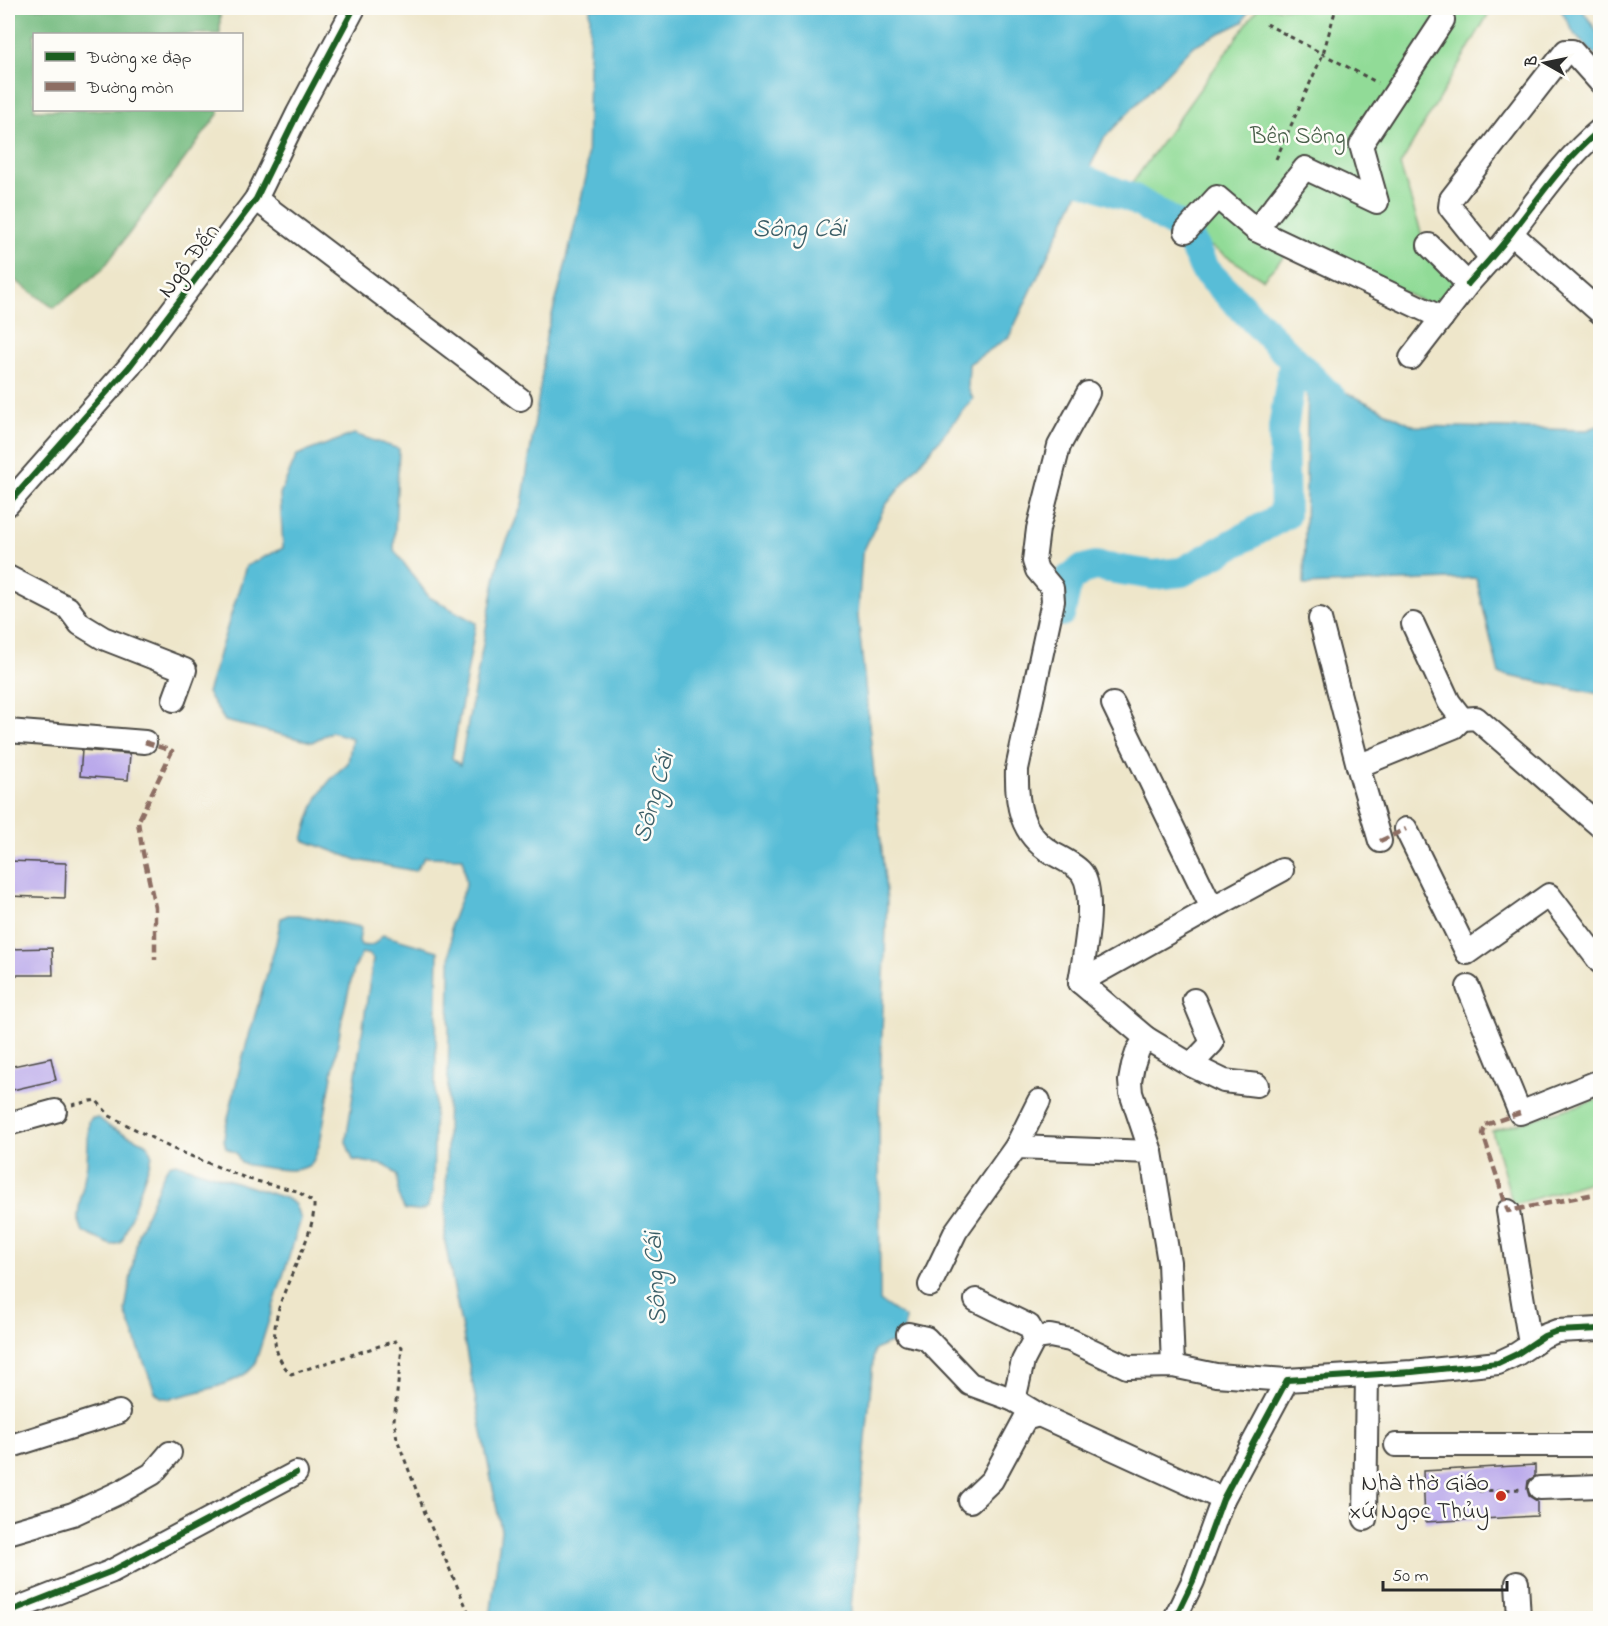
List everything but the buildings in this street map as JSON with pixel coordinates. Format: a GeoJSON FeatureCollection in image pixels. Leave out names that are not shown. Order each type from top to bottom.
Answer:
{"type":"FeatureCollection","features":[{"type":"Feature","properties":{"kind":"street","name":"Ngô Đến"},"geometry":{"type":"LineString","coordinates":[[8,504],[130,366],[256,199],[298,113],[354,8]]}},
{"type":"Feature","properties":{"kind":"street"},"geometry":{"type":"LineString","coordinates":[[1256,230],[1305,168],[1377,202],[1361,145],[1443,20]]}},
{"type":"Feature","properties":{"kind":"street"},"geometry":{"type":"LineString","coordinates":[[1491,258],[1450,207],[1451,199],[1566,51],[1572,51],[1600,82]]}},
{"type":"Feature","properties":{"kind":"street"},"geometry":{"type":"LineString","coordinates":[[1411,358],[1468,284],[1512,234],[1557,173],[1585,142],[1600,130]]}},
{"type":"Feature","properties":{"kind":"street"},"geometry":{"type":"LineString","coordinates":[[1186,231],[1217,197],[1256,230],[1442,318]]}},
{"type":"Feature","properties":{"kind":"street"},"geometry":{"type":"LineString","coordinates":[[256,199],[520,399]]}},
{"type":"Feature","properties":{"kind":"street"},"geometry":{"type":"LineString","coordinates":[[1512,234],[1600,312]]}},
{"type":"Feature","properties":{"kind":"street"},"geometry":{"type":"LineString","coordinates":[[1429,245],[1468,284]]}},
{"type":"Feature","properties":{"kind":"street"},"geometry":{"type":"LineString","coordinates":[[1080,982],[1088,932],[1089,906],[1082,873],[1036,841],[1025,825],[1016,794],[1017,769],[1053,601],[1052,588],[1037,570],[1034,561],[1038,529],[1059,446],[1088,393]]}},
{"type":"Feature","properties":{"kind":"street"},"geometry":{"type":"LineString","coordinates":[[8,577],[68,608],[80,624],[103,638],[184,670],[174,700]]}},
{"type":"Feature","properties":{"kind":"street"},"geometry":{"type":"LineString","coordinates":[[1320,619],[1380,841]]}},
{"type":"Feature","properties":{"kind":"street"},"geometry":{"type":"LineString","coordinates":[[1413,624],[1449,702],[1462,719]]}},
{"type":"Feature","properties":{"kind":"street"},"geometry":{"type":"LineString","coordinates":[[1113,704],[1212,908]]}},
{"type":"Feature","properties":{"kind":"street"},"geometry":{"type":"LineString","coordinates":[[1358,766],[1454,727],[1462,719],[1476,718],[1600,826]]}},
{"type":"Feature","properties":{"kind":"street"},"geometry":{"type":"LineString","coordinates":[[8,731],[145,742]]}},
{"type":"Feature","properties":{"kind":"street"},"geometry":{"type":"LineString","coordinates":[[1406,829],[1467,953],[1549,895],[1600,962]]}},
{"type":"Feature","properties":{"kind":"street"},"geometry":{"type":"LineString","coordinates":[[1080,982],[1282,870]]}},
{"type":"Feature","properties":{"kind":"street"},"geometry":{"type":"LineString","coordinates":[[1080,982],[1146,1038],[1191,1065],[1224,1080],[1257,1085]]}},
{"type":"Feature","properties":{"kind":"street"},"geometry":{"type":"LineString","coordinates":[[1468,987],[1520,1113],[1600,1081]]}},
{"type":"Feature","properties":{"kind":"street"},"geometry":{"type":"LineString","coordinates":[[1191,1065],[1212,1043],[1194,1000]]}},
{"type":"Feature","properties":{"kind":"street"},"geometry":{"type":"LineString","coordinates":[[1146,1038],[1138,1050],[1130,1081],[1135,1107],[1151,1152],[1168,1262],[1173,1366]]}},
{"type":"Feature","properties":{"kind":"street"},"geometry":{"type":"LineString","coordinates":[[930,1285],[956,1231],[1016,1147],[1039,1101]]}},
{"type":"Feature","properties":{"kind":"street"},"geometry":{"type":"LineString","coordinates":[[8,1124],[55,1110]]}},
{"type":"Feature","properties":{"kind":"street"},"geometry":{"type":"LineString","coordinates":[[1016,1147],[1151,1152]]}},
{"type":"Feature","properties":{"kind":"street"},"geometry":{"type":"LineString","coordinates":[[1508,1211],[1530,1344]]}},
{"type":"Feature","properties":{"kind":"street"},"geometry":{"type":"LineString","coordinates":[[976,1300],[1029,1326],[1035,1338]]}},
{"type":"Feature","properties":{"kind":"street"},"geometry":{"type":"LineString","coordinates":[[1035,1338],[1050,1336],[1070,1340],[1127,1366],[1173,1366],[1216,1375],[1287,1380],[1497,1363],[1557,1330],[1600,1329]]}},
{"type":"Feature","properties":{"kind":"street"},"geometry":{"type":"LineString","coordinates":[[908,1334],[926,1338],[970,1384],[1014,1400],[1039,1415],[1223,1499]]}},
{"type":"Feature","properties":{"kind":"street"},"geometry":{"type":"LineString","coordinates":[[1014,1400],[1023,1361],[1035,1338]]}},
{"type":"Feature","properties":{"kind":"street"},"geometry":{"type":"LineString","coordinates":[[1365,1519],[1366,1374]]}},
{"type":"Feature","properties":{"kind":"street"},"geometry":{"type":"LineString","coordinates":[[1175,1618],[1193,1581],[1223,1499],[1287,1380]]}},
{"type":"Feature","properties":{"kind":"street"},"geometry":{"type":"LineString","coordinates":[[8,1446],[119,1412]]}},
{"type":"Feature","properties":{"kind":"street"},"geometry":{"type":"LineString","coordinates":[[970,1501],[992,1480],[1025,1419],[1039,1415]]}},
{"type":"Feature","properties":{"kind":"street"},"geometry":{"type":"LineString","coordinates":[[1396,1445],[1600,1445]]}},
{"type":"Feature","properties":{"kind":"street"},"geometry":{"type":"LineString","coordinates":[[8,1533],[73,1514],[120,1492],[152,1474],[170,1453]]}},
{"type":"Feature","properties":{"kind":"street"},"geometry":{"type":"LineString","coordinates":[[8,1612],[110,1572],[296,1473]]}},
{"type":"Feature","properties":{"kind":"street"},"geometry":{"type":"LineString","coordinates":[[1540,1488],[1600,1486]]}},
{"type":"Feature","properties":{"kind":"street"},"geometry":{"type":"LineString","coordinates":[[1517,1583],[1519,1618]]}},
{"type":"Feature","properties":{"kind":"path"},"geometry":{"type":"LineString","coordinates":[[1276,159],[1323,54],[1336,8]]}},
{"type":"Feature","properties":{"kind":"path"},"geometry":{"type":"LineString","coordinates":[[1266,24],[1395,93]]}},
{"type":"Feature","properties":{"kind":"path"},"geometry":{"type":"LineString","coordinates":[[55,1110],[96,1100],[110,1116],[171,1148],[248,1179],[297,1191],[314,1203],[315,1216],[286,1284],[277,1316],[276,1348],[282,1366],[291,1374],[395,1341],[402,1347],[394,1420],[397,1439],[425,1513],[468,1611],[468,1618]]}},
{"type":"Feature","properties":{"kind":"path"},"geometry":{"type":"LineString","coordinates":[[1479,1491],[1540,1488]]}},
{"type":"Feature","properties":{"kind":"green space"},"geometry":{"type":"Polygon","coordinates":[[[8,8],[220,8],[220,33],[33,33],[33,111],[219,111],[219,113],[102,270],[54,308],[8,275],[8,8]]]}},
{"type":"Feature","properties":{"kind":"green space","name":"Bên Sông"},"geometry":{"type":"Polygon","coordinates":[[[1258,8],[1492,8],[1400,165],[1425,245],[1463,285],[1443,311],[1298,242],[1263,279],[1186,231],[1130,186],[1258,8]]]}},
{"type":"Feature","properties":{"kind":"green space"},"geometry":{"type":"Polygon","coordinates":[[[1600,1099],[1600,1179],[1513,1205],[1492,1131],[1600,1099]]]}},
{"type":"Feature","properties":{"kind":"water","name":"Sông Cái"},"geometry":{"type":"Polygon","coordinates":[[[590,8],[1250,8],[1243,22],[1193,46],[1104,138],[1009,337],[969,364],[968,388],[973,399],[885,506],[862,554],[858,616],[887,901],[879,1113],[880,1301],[905,1318],[903,1338],[874,1350],[850,1618],[490,1618],[501,1530],[445,1242],[451,924],[466,884],[463,858],[425,857],[415,871],[357,860],[303,840],[318,797],[330,780],[348,763],[352,738],[331,732],[312,742],[225,721],[207,693],[246,566],[283,548],[280,494],[297,455],[354,434],[399,449],[394,550],[429,597],[476,623],[452,758],[460,765],[499,560],[522,505],[546,336],[587,173],[590,8]]]}},
{"type":"Feature","properties":{"kind":"water"},"geometry":{"type":"Polygon","coordinates":[[[1560,8],[1581,8],[1600,36],[1600,60],[1575,35],[1560,8]]]}},
{"type":"Feature","properties":{"kind":"water"},"geometry":{"type":"Polygon","coordinates":[[[1308,374],[1415,426],[1587,430],[1600,425],[1600,694],[1499,674],[1476,578],[1304,585],[1308,374]]]}},
{"type":"Feature","properties":{"kind":"water"},"geometry":{"type":"Polygon","coordinates":[[[288,915],[299,915],[360,927],[361,945],[373,944],[383,935],[438,951],[433,1192],[427,1208],[420,1211],[405,1210],[399,1198],[397,1176],[391,1169],[384,1165],[353,1160],[346,1142],[373,959],[370,955],[362,953],[354,969],[343,1014],[320,1143],[313,1161],[301,1169],[292,1170],[248,1165],[241,1163],[236,1153],[226,1148],[225,1131],[241,1063],[276,943],[281,918],[288,915]]]}},
{"type":"Feature","properties":{"kind":"water"},"geometry":{"type":"Polygon","coordinates":[[[92,1118],[99,1118],[110,1127],[145,1143],[152,1156],[123,1239],[120,1243],[111,1245],[83,1232],[78,1218],[87,1164],[89,1121],[92,1118]]]}},
{"type":"Feature","properties":{"kind":"water"},"geometry":{"type":"Polygon","coordinates":[[[176,1163],[285,1198],[294,1203],[301,1219],[255,1364],[249,1371],[229,1382],[170,1399],[161,1397],[155,1392],[125,1311],[138,1234],[164,1173],[169,1165],[176,1163]]]}},
{"type":"Feature","properties":{"kind":"waterway"},"geometry":{"type":"LineString","coordinates":[[1047,166],[1134,199],[1186,231],[1205,270],[1336,403]]}},
{"type":"Feature","properties":{"kind":"waterway"},"geometry":{"type":"LineString","coordinates":[[1061,612],[1068,580],[1081,570],[1095,566],[1154,575],[1182,572],[1285,515],[1283,428],[1294,360]]}},
{"type":"Feature","properties":{"kind":"marked path"},"geometry":{"type":"LineString","coordinates":[[145,742],[172,751],[138,822],[155,907],[155,960]]}},
{"type":"Feature","properties":{"kind":"marked path"},"geometry":{"type":"LineString","coordinates":[[1380,841],[1406,829]]}},
{"type":"Feature","properties":{"kind":"marked path"},"geometry":{"type":"LineString","coordinates":[[1520,1113],[1485,1125],[1483,1134],[1508,1211],[1600,1193]]}},
{"type":"Feature","properties":{"kind":"cycle path"},"geometry":{"type":"LineString","coordinates":[[8,504],[130,366],[256,199],[298,113],[354,8]]}},
{"type":"Feature","properties":{"kind":"cycle path"},"geometry":{"type":"LineString","coordinates":[[1468,284],[1502,245],[1564,165],[1600,130]]}},
{"type":"Feature","properties":{"kind":"cycle path"},"geometry":{"type":"LineString","coordinates":[[1175,1618],[1193,1581],[1223,1499],[1287,1380],[1412,1372],[1498,1363],[1517,1354],[1544,1336],[1557,1331],[1600,1329]]}},
{"type":"Feature","properties":{"kind":"cycle path"},"geometry":{"type":"LineString","coordinates":[[8,1612],[110,1572],[296,1473]]}},
{"type":"Feature","properties":{"kind":"place","name":"Nhà thờ Giáo xứ Ngọc Thủy"},"geometry":{"type":"Point","coordinates":[1501,1496]}}]}
